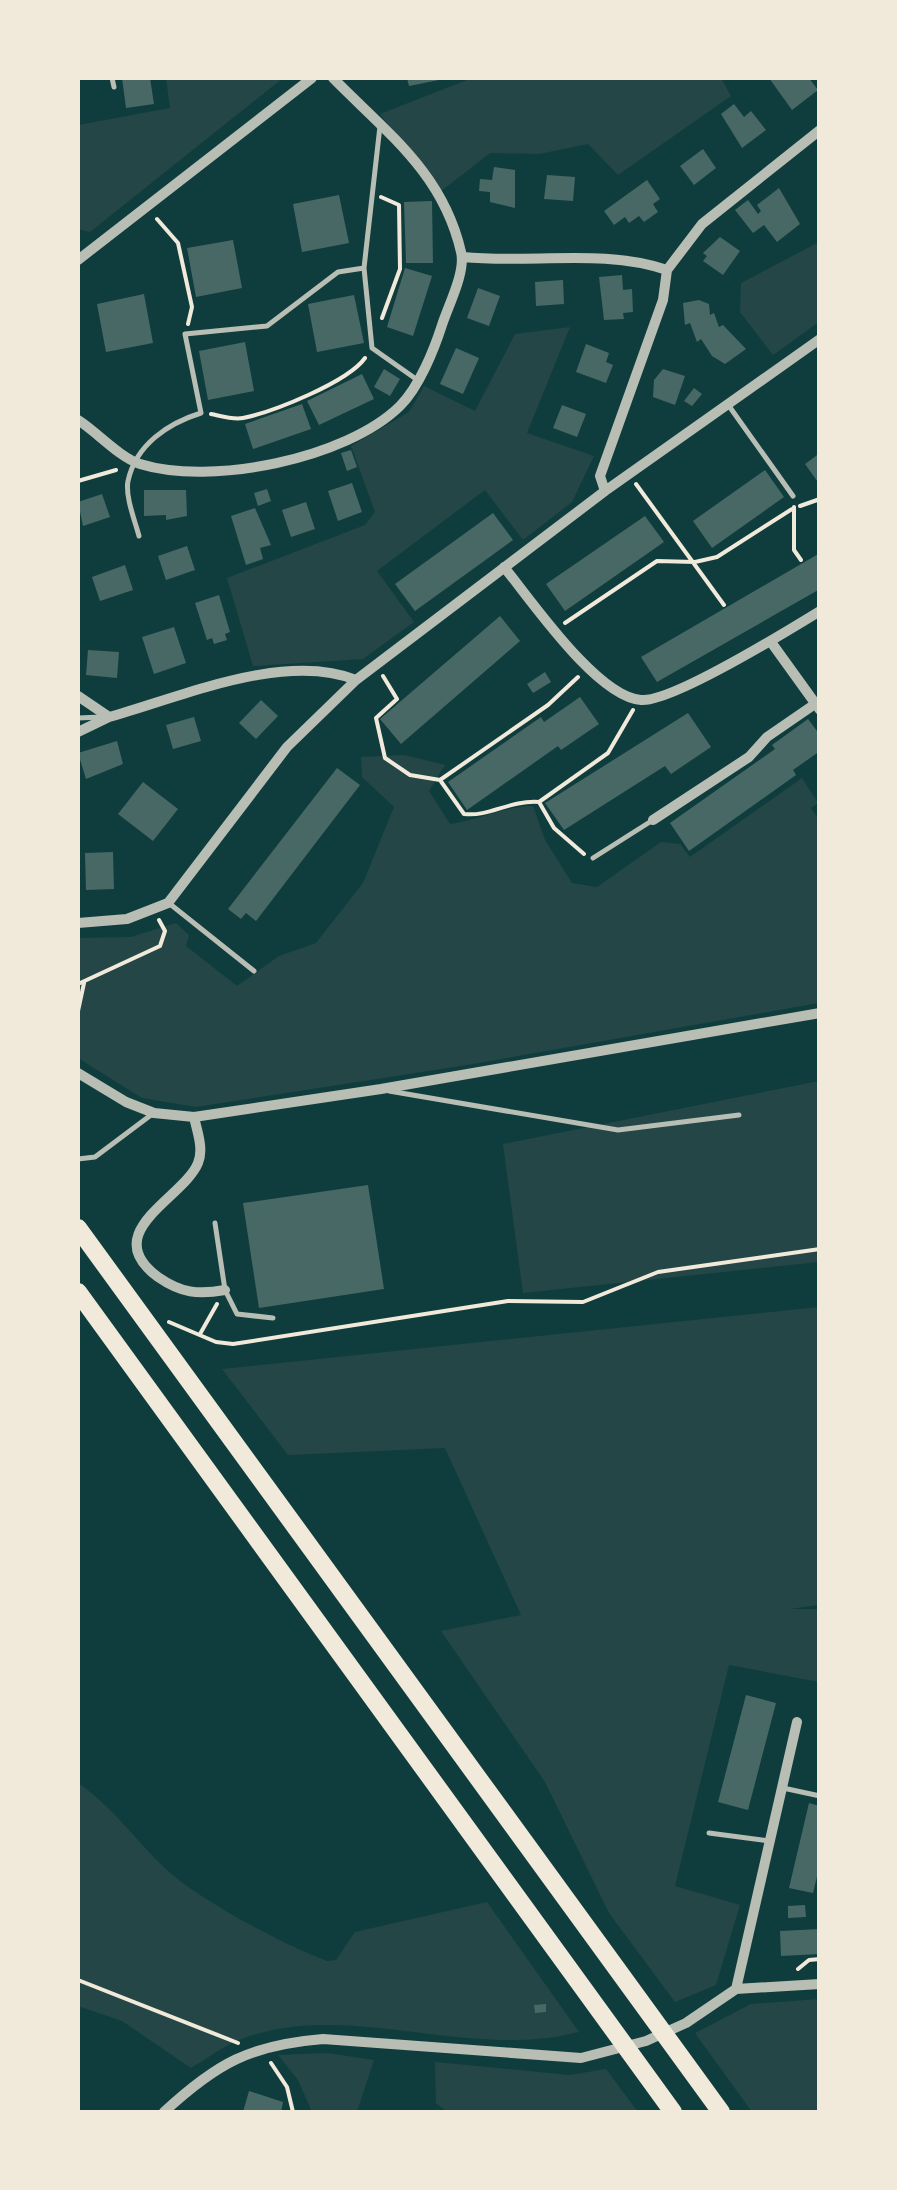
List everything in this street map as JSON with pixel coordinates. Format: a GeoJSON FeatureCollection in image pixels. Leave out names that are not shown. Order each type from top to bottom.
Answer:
{"type":"FeatureCollection","features":[{"type":"Feature","properties":{"kind":"highway"},"geometry":{"type":"LineString","coordinates":[[78,1228],[721,2112]]}},
{"type":"Feature","properties":{"kind":"highway"},"geometry":{"type":"LineString","coordinates":[[78,1292],[672,2112]]}},
{"type":"Feature","properties":{"kind":"street"},"geometry":{"type":"LineString","coordinates":[[78,260],[82,249],[146,208],[312,78]]}},
{"type":"Feature","properties":{"kind":"street"},"geometry":{"type":"LineString","coordinates":[[78,420],[136,463],[197,470],[265,467],[372,426],[402,405],[435,346],[463,258],[438,188],[424,168],[332,78]]}},
{"type":"Feature","properties":{"kind":"street"},"geometry":{"type":"LineString","coordinates":[[606,491],[600,476],[663,300],[667,270],[702,224],[820,130]]}},
{"type":"Feature","properties":{"kind":"street"},"geometry":{"type":"LineString","coordinates":[[463,258],[507,262],[638,260],[667,270]]}},
{"type":"Feature","properties":{"kind":"street"},"geometry":{"type":"LineString","coordinates":[[78,923],[127,919],[168,903],[288,747],[356,680],[629,474],[820,339]]}},
{"type":"Feature","properties":{"kind":"street"},"geometry":{"type":"LineString","coordinates":[[504,567],[588,667],[612,688],[640,700],[662,698],[771,642],[820,611]]}},
{"type":"Feature","properties":{"kind":"street"},"geometry":{"type":"LineString","coordinates":[[653,820],[749,757],[767,737],[817,707],[771,642]]}},
{"type":"Feature","properties":{"kind":"street"},"geometry":{"type":"LineString","coordinates":[[78,732],[109,717],[278,671],[307,667],[356,680]]}},
{"type":"Feature","properties":{"kind":"street"},"geometry":{"type":"LineString","coordinates":[[78,696],[109,717]]}},
{"type":"Feature","properties":{"kind":"street"},"geometry":{"type":"LineString","coordinates":[[78,1073],[126,1102],[154,1113],[194,1116],[382,1090],[820,1014]]}},
{"type":"Feature","properties":{"kind":"street"},"geometry":{"type":"LineString","coordinates":[[194,1116],[200,1146],[198,1165],[144,1222],[138,1239],[140,1255],[152,1272],[173,1287],[198,1295],[225,1290]]}},
{"type":"Feature","properties":{"kind":"street"},"geometry":{"type":"LineString","coordinates":[[736,1989],[797,1722]]}},
{"type":"Feature","properties":{"kind":"street"},"geometry":{"type":"LineString","coordinates":[[164,2112],[204,2075],[256,2049],[323,2039],[581,2058],[646,2041],[686,2023],[736,1989],[820,1984]]}},
{"type":"Feature","properties":{"kind":"lane"},"geometry":{"type":"LineString","coordinates":[[112,78],[114,87]]}},
{"type":"Feature","properties":{"kind":"lane"},"geometry":{"type":"LineString","coordinates":[[380,126],[364,268],[372,348],[416,379]]}},
{"type":"Feature","properties":{"kind":"lane"},"geometry":{"type":"LineString","coordinates":[[138,536],[127,483],[136,463],[170,423],[201,413],[185,334],[267,326],[338,272],[364,268]]}},
{"type":"Feature","properties":{"kind":"lane"},"geometry":{"type":"LineString","coordinates":[[728,403],[793,496]]}},
{"type":"Feature","properties":{"kind":"lane"},"geometry":{"type":"LineString","coordinates":[[78,718],[109,717]]}},
{"type":"Feature","properties":{"kind":"lane"},"geometry":{"type":"LineString","coordinates":[[594,858],[653,820]]}},
{"type":"Feature","properties":{"kind":"lane"},"geometry":{"type":"LineString","coordinates":[[168,903],[254,971]]}},
{"type":"Feature","properties":{"kind":"lane"},"geometry":{"type":"LineString","coordinates":[[382,1090],[618,1130],[739,1116]]}},
{"type":"Feature","properties":{"kind":"lane"},"geometry":{"type":"LineString","coordinates":[[78,1159],[96,1157],[154,1113]]}},
{"type":"Feature","properties":{"kind":"lane"},"geometry":{"type":"LineString","coordinates":[[216,1223],[225,1290],[237,1314],[273,1318]]}},
{"type":"Feature","properties":{"kind":"lane"},"geometry":{"type":"LineString","coordinates":[[782,1787],[820,1796]]}},
{"type":"Feature","properties":{"kind":"lane"},"geometry":{"type":"LineString","coordinates":[[710,1834],[770,1841]]}},
{"type":"Feature","properties":{"kind":"path"},"geometry":{"type":"LineString","coordinates":[[201,413],[240,419],[356,370],[372,348],[400,269],[400,205],[371,192]]}},
{"type":"Feature","properties":{"kind":"path"},"geometry":{"type":"LineString","coordinates":[[146,208],[178,243],[192,307]]}},
{"type":"Feature","properties":{"kind":"path"},"geometry":{"type":"LineString","coordinates":[[78,481],[136,463]]}},
{"type":"Feature","properties":{"kind":"path"},"geometry":{"type":"LineString","coordinates":[[629,474],[724,605]]}},
{"type":"Feature","properties":{"kind":"path"},"geometry":{"type":"LineString","coordinates":[[793,496],[794,550],[801,560]]}},
{"type":"Feature","properties":{"kind":"path"},"geometry":{"type":"LineString","coordinates":[[556,629],[658,561],[694,562],[717,557],[794,508],[820,500]]}},
{"type":"Feature","properties":{"kind":"path"},"geometry":{"type":"LineString","coordinates":[[375,665],[397,699],[376,718],[384,758],[410,775],[440,780],[548,705],[588,667]]}},
{"type":"Feature","properties":{"kind":"path"},"geometry":{"type":"LineString","coordinates":[[440,780],[464,814],[478,816],[515,800],[538,802],[608,753],[614,737],[640,700]]}},
{"type":"Feature","properties":{"kind":"path"},"geometry":{"type":"LineString","coordinates":[[538,802],[554,828],[576,851],[594,858]]}},
{"type":"Feature","properties":{"kind":"path"},"geometry":{"type":"LineString","coordinates":[[78,1011],[81,984],[160,946],[165,931]]}},
{"type":"Feature","properties":{"kind":"path"},"geometry":{"type":"LineString","coordinates":[[155,1316],[233,1344],[508,1301],[583,1302],[658,1272],[820,1249]]}},
{"type":"Feature","properties":{"kind":"path"},"geometry":{"type":"LineString","coordinates":[[200,1334],[225,1290]]}},
{"type":"Feature","properties":{"kind":"path"},"geometry":{"type":"LineString","coordinates":[[795,1972],[808,1960],[820,1959]]}},
{"type":"Feature","properties":{"kind":"path"},"geometry":{"type":"LineString","coordinates":[[78,1980],[132,2005],[256,2049],[276,2068],[292,2112]]}},
{"type":"Feature","properties":{"kind":"shaded area"},"geometry":{"type":"Polygon","coordinates":[[[166,78],[283,78],[90,232],[78,229],[78,125],[170,108],[166,78]]]}},
{"type":"Feature","properties":{"kind":"shaded area"},"geometry":{"type":"Polygon","coordinates":[[[472,78],[721,78],[731,96],[618,175],[588,144],[539,154],[490,153],[440,192],[380,114],[472,78]]]}},
{"type":"Feature","properties":{"kind":"shaded area"},"geometry":{"type":"Polygon","coordinates":[[[819,242],[819,322],[773,355],[740,312],[741,283],[819,242]]]}},
{"type":"Feature","properties":{"kind":"shaded area"},"geometry":{"type":"Polygon","coordinates":[[[570,327],[527,433],[594,456],[572,502],[523,540],[485,490],[377,571],[414,622],[363,659],[253,666],[227,578],[365,525],[375,512],[351,446],[409,412],[424,386],[475,411],[515,334],[570,327]]]}},
{"type":"Feature","properties":{"kind":"shaded area"},"geometry":{"type":"Polygon","coordinates":[[[404,755],[445,765],[429,791],[450,824],[533,806],[545,840],[572,883],[597,887],[661,842],[680,844],[690,857],[802,778],[818,803],[811,808],[820,822],[819,1003],[467,1065],[196,1107],[142,1098],[78,1058],[78,938],[131,937],[176,923],[189,935],[186,946],[237,986],[279,956],[316,943],[363,883],[394,807],[362,777],[361,757],[404,755]]]}},
{"type":"Feature","properties":{"kind":"shaded area"},"geometry":{"type":"Polygon","coordinates":[[[819,1081],[819,1262],[523,1293],[503,1144],[819,1081]]]}},
{"type":"Feature","properties":{"kind":"shaded area"},"geometry":{"type":"Polygon","coordinates":[[[819,1307],[819,1605],[789,1609],[819,1609],[819,1682],[729,1665],[675,1886],[740,1905],[716,1985],[675,2002],[609,1913],[545,1782],[441,1631],[521,1615],[445,1448],[288,1455],[222,1369],[819,1307]]]}},
{"type":"Feature","properties":{"kind":"shaded area"},"geometry":{"type":"Polygon","coordinates":[[[78,1783],[102,1802],[155,1858],[199,1894],[243,1921],[327,1961],[336,1960],[355,1932],[487,1902],[579,2032],[538,2039],[496,2040],[368,2027],[284,2028],[237,2041],[191,2068],[122,2021],[78,2006],[78,1783]]]}},
{"type":"Feature","properties":{"kind":"shaded area"},"geometry":{"type":"Polygon","coordinates":[[[819,1999],[819,2112],[752,2112],[695,2033],[751,2004],[819,1999]]]}},
{"type":"Feature","properties":{"kind":"shaded area"},"geometry":{"type":"Polygon","coordinates":[[[327,2053],[374,2060],[357,2112],[312,2112],[298,2080],[278,2055],[327,2053]]]}},
{"type":"Feature","properties":{"kind":"shaded area"},"geometry":{"type":"Polygon","coordinates":[[[435,2062],[570,2075],[606,2069],[638,2112],[447,2112],[436,2103],[435,2062]]]}},
{"type":"Feature","properties":{"kind":"building"},"geometry":{"type":"Polygon","coordinates":[[[122,78],[150,78],[154,104],[126,108],[122,78]]]}},
{"type":"Feature","properties":{"kind":"building"},"geometry":{"type":"Polygon","coordinates":[[[407,78],[444,78],[444,79],[409,86],[407,78]]]}},
{"type":"Feature","properties":{"kind":"building"},"geometry":{"type":"Polygon","coordinates":[[[769,78],[809,78],[818,90],[792,110],[769,78]]]}},
{"type":"Feature","properties":{"kind":"building"},"geometry":{"type":"Polygon","coordinates":[[[734,104],[744,117],[751,111],[766,130],[742,148],[721,114],[734,104]]]}},
{"type":"Feature","properties":{"kind":"building"},"geometry":{"type":"Polygon","coordinates":[[[703,149],[716,168],[694,185],[680,166],[703,149]]]}},
{"type":"Feature","properties":{"kind":"building"},"geometry":{"type":"Polygon","coordinates":[[[494,167],[515,170],[515,208],[490,202],[490,192],[479,191],[480,179],[492,180],[494,167]]]}},
{"type":"Feature","properties":{"kind":"building"},"geometry":{"type":"Polygon","coordinates":[[[547,175],[575,177],[573,201],[544,199],[547,175]]]}},
{"type":"Feature","properties":{"kind":"building"},"geometry":{"type":"Polygon","coordinates":[[[647,180],[660,199],[653,204],[658,212],[644,222],[639,216],[629,223],[625,217],[614,225],[604,211],[647,180]]]}},
{"type":"Feature","properties":{"kind":"building"},"geometry":{"type":"Polygon","coordinates":[[[779,188],[800,224],[777,242],[764,225],[753,233],[735,210],[748,200],[758,214],[761,211],[757,205],[779,188]]]}},
{"type":"Feature","properties":{"kind":"building"},"geometry":{"type":"Polygon","coordinates":[[[339,195],[349,243],[302,252],[293,204],[339,195]]]}},
{"type":"Feature","properties":{"kind":"building"},"geometry":{"type":"Polygon","coordinates":[[[432,201],[433,263],[406,263],[404,202],[432,201]]]}},
{"type":"Feature","properties":{"kind":"building"},"geometry":{"type":"Polygon","coordinates":[[[720,237],[740,251],[723,275],[703,261],[707,256],[703,253],[720,237]]]}},
{"type":"Feature","properties":{"kind":"building"},"geometry":{"type":"Polygon","coordinates":[[[233,240],[242,288],[196,297],[187,248],[233,240]]]}},
{"type":"Feature","properties":{"kind":"building"},"geometry":{"type":"Polygon","coordinates":[[[405,268],[432,276],[413,336],[387,327],[405,268]]]}},
{"type":"Feature","properties":{"kind":"building"},"geometry":{"type":"Polygon","coordinates":[[[622,275],[623,290],[632,289],[633,312],[623,313],[624,319],[604,320],[599,277],[622,275]]]}},
{"type":"Feature","properties":{"kind":"building"},"geometry":{"type":"Polygon","coordinates":[[[563,280],[564,304],[536,306],[535,282],[563,280]]]}},
{"type":"Feature","properties":{"kind":"building"},"geometry":{"type":"Polygon","coordinates":[[[478,288],[500,296],[489,326],[467,318],[478,288]]]}},
{"type":"Feature","properties":{"kind":"building"},"geometry":{"type":"Polygon","coordinates":[[[144,294],[153,343],[106,352],[97,304],[144,294]]]}},
{"type":"Feature","properties":{"kind":"building"},"geometry":{"type":"Polygon","coordinates":[[[354,295],[364,343],[317,352],[308,304],[354,295]]]}},
{"type":"Feature","properties":{"kind":"building"},"geometry":{"type":"Polygon","coordinates":[[[699,300],[709,304],[710,315],[714,313],[719,327],[723,325],[746,349],[725,364],[712,356],[701,339],[697,342],[690,323],[685,325],[683,303],[699,300]]]}},
{"type":"Feature","properties":{"kind":"building"},"geometry":{"type":"Polygon","coordinates":[[[245,342],[254,391],[208,400],[199,351],[245,342]]]}},
{"type":"Feature","properties":{"kind":"building"},"geometry":{"type":"Polygon","coordinates":[[[586,344],[609,353],[606,362],[613,365],[606,383],[576,372],[586,344]]]}},
{"type":"Feature","properties":{"kind":"building"},"geometry":{"type":"Polygon","coordinates":[[[456,348],[479,358],[463,394],[440,384],[456,348]]]}},
{"type":"Feature","properties":{"kind":"building"},"geometry":{"type":"Polygon","coordinates":[[[384,369],[400,379],[390,396],[374,387],[384,369]]]}},
{"type":"Feature","properties":{"kind":"building"},"geometry":{"type":"Polygon","coordinates":[[[663,369],[685,376],[675,405],[653,397],[654,380],[663,369]]]}},
{"type":"Feature","properties":{"kind":"building"},"geometry":{"type":"Polygon","coordinates":[[[362,374],[374,399],[319,425],[307,401],[362,374]]]}},
{"type":"Feature","properties":{"kind":"building"},"geometry":{"type":"Polygon","coordinates":[[[694,388],[702,394],[692,406],[684,401],[694,388]]]}},
{"type":"Feature","properties":{"kind":"building"},"geometry":{"type":"Polygon","coordinates":[[[302,404],[311,429],[253,449],[245,424],[302,404]]]}},
{"type":"Feature","properties":{"kind":"building"},"geometry":{"type":"Polygon","coordinates":[[[562,405],[586,414],[577,437],[553,428],[562,405]]]}},
{"type":"Feature","properties":{"kind":"building"},"geometry":{"type":"Polygon","coordinates":[[[351,450],[357,467],[347,471],[341,453],[351,450]]]}},
{"type":"Feature","properties":{"kind":"building"},"geometry":{"type":"Polygon","coordinates":[[[820,453],[820,485],[805,464],[820,453]]]}},
{"type":"Feature","properties":{"kind":"building"},"geometry":{"type":"Polygon","coordinates":[[[765,470],[784,497],[712,548],[693,521],[765,470]]]}},
{"type":"Feature","properties":{"kind":"building"},"geometry":{"type":"Polygon","coordinates":[[[352,483],[362,512],[338,521],[328,491],[352,483]]]}},
{"type":"Feature","properties":{"kind":"building"},"geometry":{"type":"Polygon","coordinates":[[[267,489],[271,501],[258,506],[254,493],[267,489]]]}},
{"type":"Feature","properties":{"kind":"building"},"geometry":{"type":"Polygon","coordinates":[[[144,490],[186,490],[187,516],[166,520],[166,515],[144,516],[144,490]]]}},
{"type":"Feature","properties":{"kind":"building"},"geometry":{"type":"Polygon","coordinates":[[[102,494],[110,517],[83,526],[78,502],[102,494]]]}},
{"type":"Feature","properties":{"kind":"building"},"geometry":{"type":"Polygon","coordinates":[[[306,502],[315,529],[291,537],[282,510],[306,502]]]}},
{"type":"Feature","properties":{"kind":"building"},"geometry":{"type":"Polygon","coordinates":[[[255,508],[271,545],[260,548],[263,559],[246,565],[231,516],[255,508]]]}},
{"type":"Feature","properties":{"kind":"building"},"geometry":{"type":"Polygon","coordinates":[[[493,513],[513,540],[415,611],[395,584],[493,513]]]}},
{"type":"Feature","properties":{"kind":"building"},"geometry":{"type":"Polygon","coordinates":[[[645,516],[664,542],[565,611],[546,584],[645,516]]]}},
{"type":"Feature","properties":{"kind":"building"},"geometry":{"type":"Polygon","coordinates":[[[187,546],[195,570],[166,580],[158,556],[187,546]]]}},
{"type":"Feature","properties":{"kind":"building"},"geometry":{"type":"Polygon","coordinates":[[[820,553],[820,589],[657,682],[641,657],[820,553]]]}},
{"type":"Feature","properties":{"kind":"building"},"geometry":{"type":"Polygon","coordinates":[[[125,565],[133,590],[100,601],[92,577],[125,565]]]}},
{"type":"Feature","properties":{"kind":"building"},"geometry":{"type":"Polygon","coordinates":[[[219,595],[230,632],[225,634],[227,640],[214,644],[212,638],[207,640],[195,603],[219,595]]]}},
{"type":"Feature","properties":{"kind":"building"},"geometry":{"type":"Polygon","coordinates":[[[500,616],[520,641],[401,744],[380,719],[500,616]]]}},
{"type":"Feature","properties":{"kind":"building"},"geometry":{"type":"Polygon","coordinates":[[[174,627],[186,663],[154,674],[142,637],[174,627]]]}},
{"type":"Feature","properties":{"kind":"building"},"geometry":{"type":"Polygon","coordinates":[[[88,650],[119,652],[117,678],[86,675],[88,650]]]}},
{"type":"Feature","properties":{"kind":"building"},"geometry":{"type":"Polygon","coordinates":[[[545,672],[551,682],[533,693],[527,684],[545,672]]]}},
{"type":"Feature","properties":{"kind":"building"},"geometry":{"type":"Polygon","coordinates":[[[580,697],[599,724],[561,750],[558,746],[467,810],[448,782],[541,717],[544,722],[580,697]]]}},
{"type":"Feature","properties":{"kind":"building"},"geometry":{"type":"Polygon","coordinates":[[[261,700],[278,716],[256,739],[239,723],[261,700]]]}},
{"type":"Feature","properties":{"kind":"building"},"geometry":{"type":"Polygon","coordinates":[[[688,713],[711,747],[671,774],[665,766],[564,830],[545,803],[688,713]]]}},
{"type":"Feature","properties":{"kind":"building"},"geometry":{"type":"Polygon","coordinates":[[[194,717],[201,741],[173,749],[166,725],[194,717]]]}},
{"type":"Feature","properties":{"kind":"building"},"geometry":{"type":"Polygon","coordinates":[[[808,719],[820,735],[820,751],[793,770],[796,775],[689,851],[670,823],[775,749],[772,745],[808,719]]]}},
{"type":"Feature","properties":{"kind":"building"},"geometry":{"type":"Polygon","coordinates":[[[117,741],[123,764],[86,779],[78,753],[117,741]]]}},
{"type":"Feature","properties":{"kind":"building"},"geometry":{"type":"Polygon","coordinates":[[[337,768],[360,785],[256,921],[246,913],[241,919],[228,909],[337,768]]]}},
{"type":"Feature","properties":{"kind":"building"},"geometry":{"type":"Polygon","coordinates":[[[143,782],[178,809],[153,841],[118,814],[143,782]]]}},
{"type":"Feature","properties":{"kind":"building"},"geometry":{"type":"Polygon","coordinates":[[[113,852],[114,889],[86,890],[85,853],[113,852]]]}},
{"type":"Feature","properties":{"kind":"building"},"geometry":{"type":"Polygon","coordinates":[[[368,1185],[384,1289],[259,1308],[243,1203],[368,1185]]]}},
{"type":"Feature","properties":{"kind":"building"},"geometry":{"type":"Polygon","coordinates":[[[746,1695],[776,1703],[748,1810],[718,1802],[746,1695]]]}},
{"type":"Feature","properties":{"kind":"building"},"geometry":{"type":"Polygon","coordinates":[[[809,1803],[820,1806],[820,1864],[813,1893],[789,1888],[809,1803]]]}},
{"type":"Feature","properties":{"kind":"building"},"geometry":{"type":"Polygon","coordinates":[[[805,1905],[806,1917],[788,1918],[788,1906],[805,1905]]]}},
{"type":"Feature","properties":{"kind":"building"},"geometry":{"type":"Polygon","coordinates":[[[820,1929],[820,1954],[781,1956],[780,1931],[820,1929]]]}},
{"type":"Feature","properties":{"kind":"building"},"geometry":{"type":"Polygon","coordinates":[[[546,2004],[546,2012],[535,2013],[534,2005],[546,2004]]]}},
{"type":"Feature","properties":{"kind":"building"},"geometry":{"type":"Polygon","coordinates":[[[249,2091],[283,2102],[281,2112],[243,2112],[249,2091]]]}}]}
